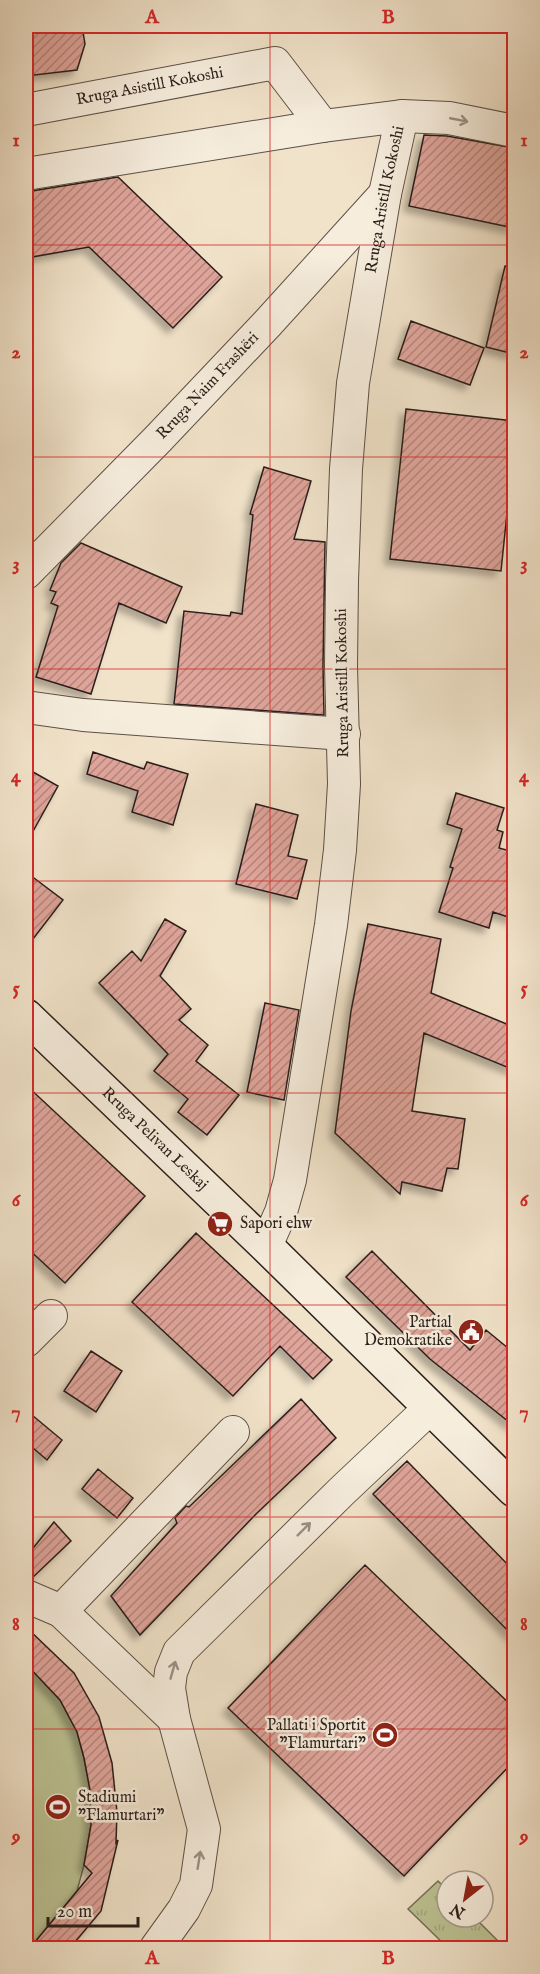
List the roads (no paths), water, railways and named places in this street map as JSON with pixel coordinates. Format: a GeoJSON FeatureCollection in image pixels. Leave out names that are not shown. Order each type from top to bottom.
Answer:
{"type":"FeatureCollection","features":[{"type":"Feature","properties":{"kind":"main road","name":"Rruga Pelivan Leskaj"},"geometry":{"type":"LineString","coordinates":[[26,1016],[266,1246],[514,1490]]}},
{"type":"Feature","properties":{"kind":"street","name":"Rruga Asistill Kokoshi"},"geometry":{"type":"LineString","coordinates":[[26,111],[275,63],[323,126]]}},
{"type":"Feature","properties":{"kind":"street"},"geometry":{"type":"LineString","coordinates":[[26,174],[323,126],[402,116],[449,118],[514,131]]}},
{"type":"Feature","properties":{"kind":"street","name":"Rruga Aristill Kokoshi"},"geometry":{"type":"LineString","coordinates":[[266,1246],[281,1212],[290,1180],[331,925],[340,850],[344,734],[341,666],[346,469],[353,383],[385,194],[402,116]]}},
{"type":"Feature","properties":{"kind":"street","name":"Rruga Naim Frashëri"},"geometry":{"type":"LineString","coordinates":[[26,573],[228,365],[385,194]]}},
{"type":"Feature","properties":{"kind":"street"},"geometry":{"type":"LineString","coordinates":[[26,707],[83,715],[344,734]]}},
{"type":"Feature","properties":{"kind":"street"},"geometry":{"type":"LineString","coordinates":[[26,1341],[51,1316]]}},
{"type":"Feature","properties":{"kind":"street"},"geometry":{"type":"LineString","coordinates":[[156,1948],[184,1909],[195,1885],[204,1829],[174,1719],[169,1688],[171,1672],[179,1652],[430,1408]]}},
{"type":"Feature","properties":{"kind":"street"},"geometry":{"type":"LineString","coordinates":[[61,1611],[233,1432]]}},
{"type":"Feature","properties":{"kind":"street"},"geometry":{"type":"LineString","coordinates":[[26,1596],[61,1611],[174,1719]]}},
{"type":"Feature","properties":{"kind":"place","name":"Sapori ehw"},"geometry":{"type":"Point","coordinates":[220,1224]}},
{"type":"Feature","properties":{"kind":"place","name":"Partial Demokratike"},"geometry":{"type":"Point","coordinates":[471,1332]}},
{"type":"Feature","properties":{"kind":"place","name":"Pallati i Sportit \"Flamurtari\""},"geometry":{"type":"Point","coordinates":[385,1735]}},
{"type":"Feature","properties":{"kind":"place","name":"Stadiumi \"Flamurtari\""},"geometry":{"type":"Point","coordinates":[58,1807]}}]}
